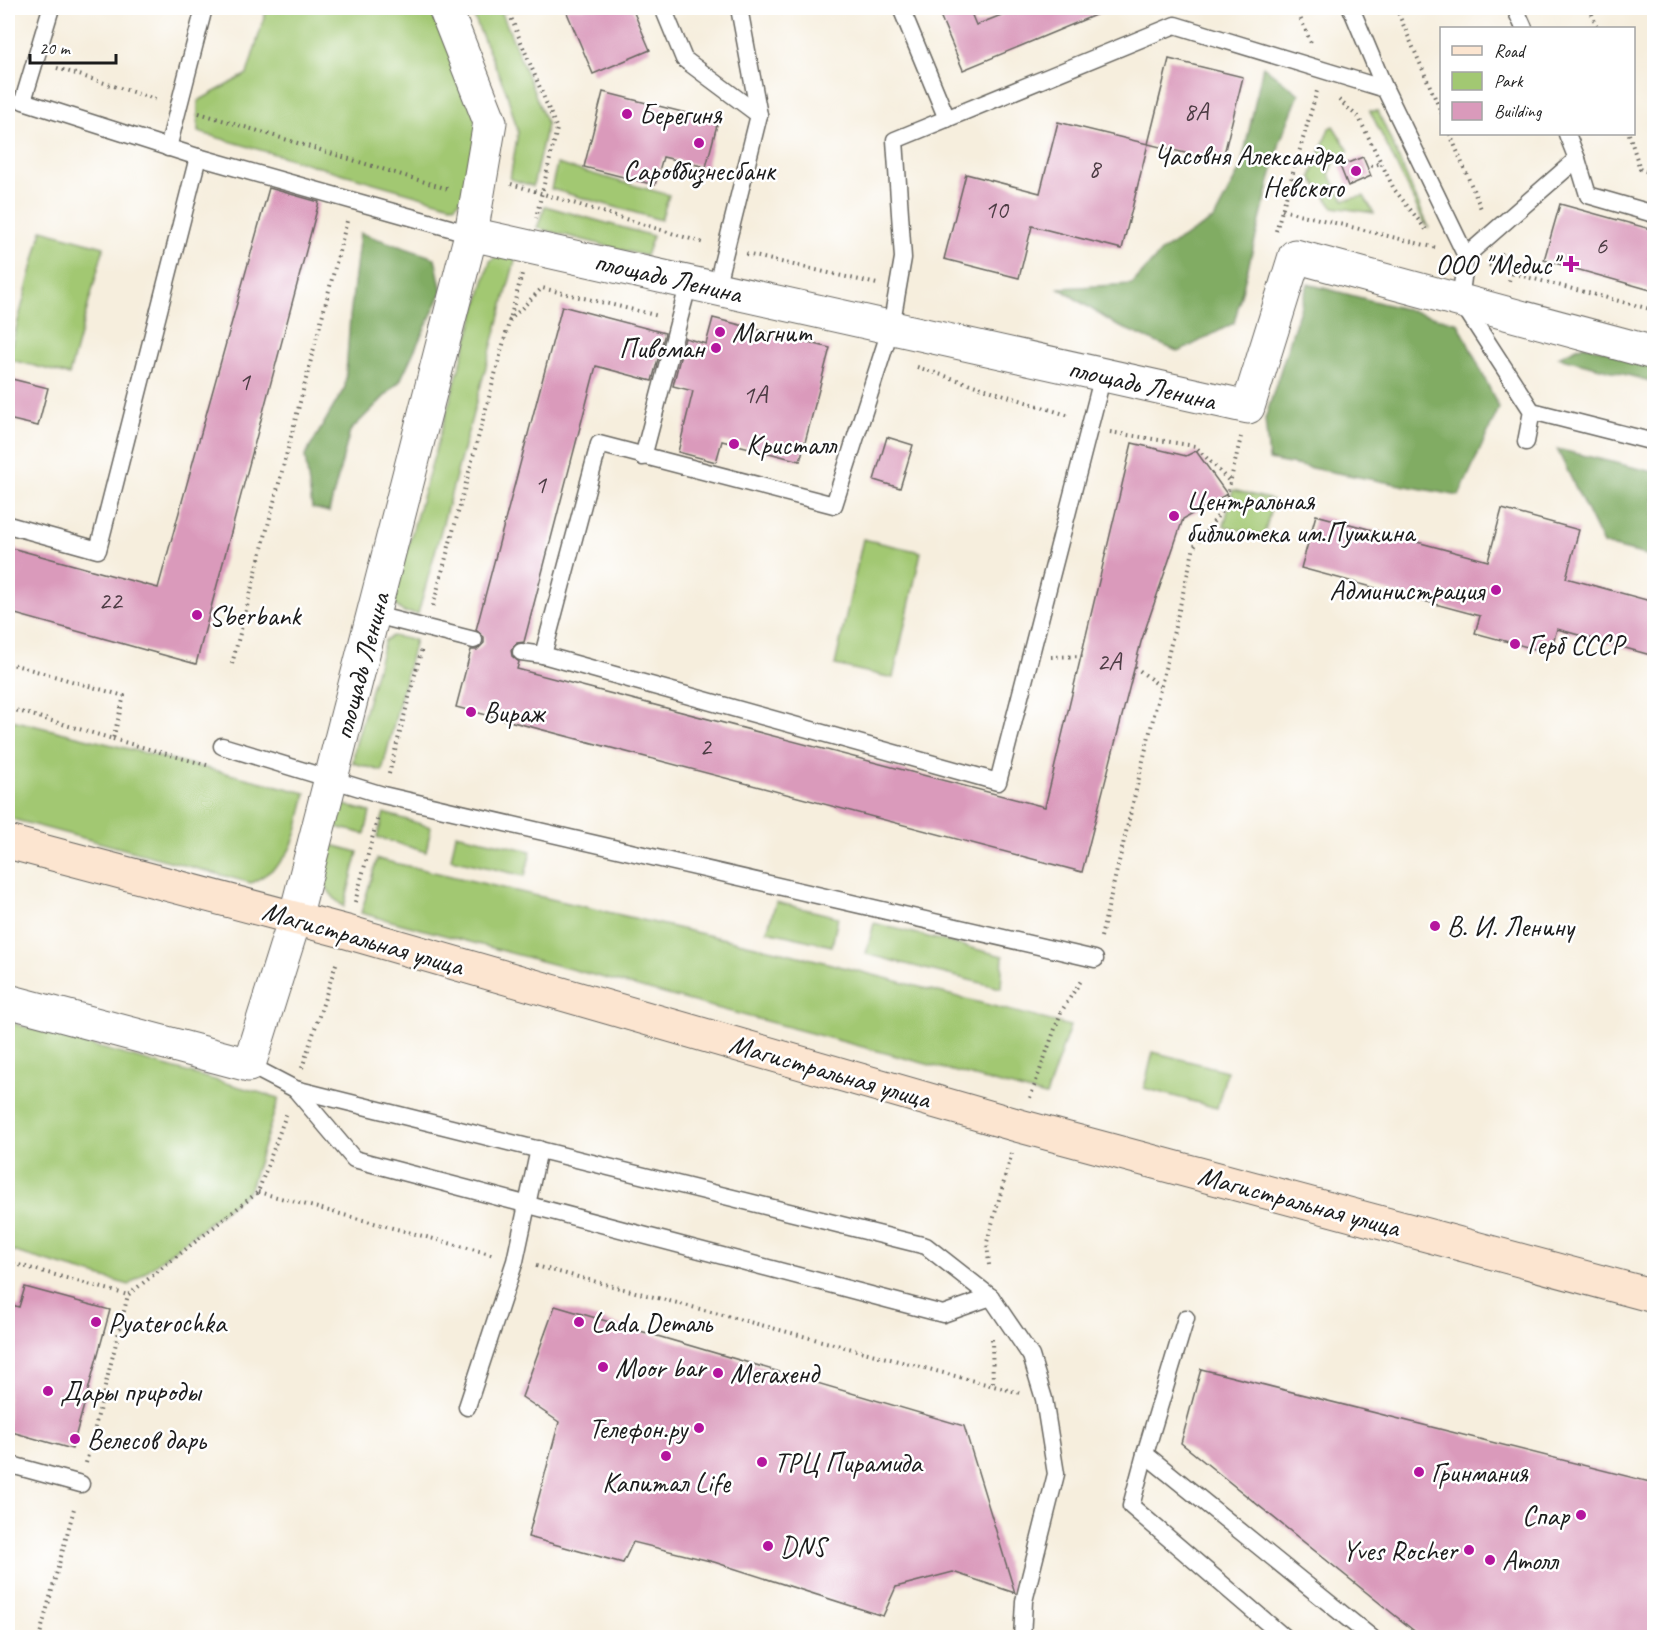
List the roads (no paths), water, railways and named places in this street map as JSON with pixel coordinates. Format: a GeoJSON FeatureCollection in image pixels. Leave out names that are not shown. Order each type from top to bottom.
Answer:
{"type":"FeatureCollection","features":[{"type":"Feature","properties":{"kind":"main road","name":"Магистральная улица"},"geometry":{"type":"LineString","coordinates":[[8,842],[347,932],[1020,1126],[1654,1296]]}},
{"type":"Feature","properties":{"kind":"street"},"geometry":{"type":"LineString","coordinates":[[445,8],[490,122],[471,234]]}},
{"type":"Feature","properties":{"kind":"street","name":"площадь Ленина"},"geometry":{"type":"LineString","coordinates":[[249,1065],[295,918],[375,615],[471,234],[1248,407],[1295,256],[1654,353]]}},
{"type":"Feature","properties":{"kind":"street"},"geometry":{"type":"LineString","coordinates":[[8,1001],[249,1065]]}},
{"type":"Feature","properties":{"kind":"lane"},"geometry":{"type":"LineString","coordinates":[[51,8],[23,101],[198,157],[471,234]]}},
{"type":"Feature","properties":{"kind":"lane"},"geometry":{"type":"LineString","coordinates":[[168,148],[204,8]]}},
{"type":"Feature","properties":{"kind":"lane"},"geometry":{"type":"LineString","coordinates":[[663,8],[684,59],[759,115]]}},
{"type":"Feature","properties":{"kind":"lane"},"geometry":{"type":"LineString","coordinates":[[643,457],[759,115],[739,8]]}},
{"type":"Feature","properties":{"kind":"lane"},"geometry":{"type":"LineString","coordinates":[[901,8],[947,119]]}},
{"type":"Feature","properties":{"kind":"lane"},"geometry":{"type":"LineString","coordinates":[[1351,8],[1385,89],[1466,256],[1460,300],[1532,411],[1527,442]]}},
{"type":"Feature","properties":{"kind":"lane"},"geometry":{"type":"LineString","coordinates":[[1515,8],[1524,27]]}},
{"type":"Feature","properties":{"kind":"lane"},"geometry":{"type":"LineString","coordinates":[[543,655],[599,444],[834,506],[891,327],[903,258],[895,140],[1175,26],[1385,89]]}},
{"type":"Feature","properties":{"kind":"lane"},"geometry":{"type":"LineString","coordinates":[[1567,135],[1588,195],[1654,214]]}},
{"type":"Feature","properties":{"kind":"lane"},"geometry":{"type":"LineString","coordinates":[[8,525],[98,550],[198,157]]}},
{"type":"Feature","properties":{"kind":"lane"},"geometry":{"type":"LineString","coordinates":[[1466,256],[1577,159]]}},
{"type":"Feature","properties":{"kind":"lane"},"geometry":{"type":"LineString","coordinates":[[521,652],[543,655],[998,782],[1103,375]]}},
{"type":"Feature","properties":{"kind":"lane"},"geometry":{"type":"LineString","coordinates":[[1532,411],[1654,442]]}},
{"type":"Feature","properties":{"kind":"lane"},"geometry":{"type":"LineString","coordinates":[[375,615],[474,640]]}},
{"type":"Feature","properties":{"kind":"lane"},"geometry":{"type":"LineString","coordinates":[[222,747],[384,795],[1095,959]]}},
{"type":"Feature","properties":{"kind":"lane"},"geometry":{"type":"LineString","coordinates":[[249,1065],[295,1089],[926,1246],[991,1297],[1031,1356],[1044,1399],[1056,1474],[1024,1601],[1022,1638]]}},
{"type":"Feature","properties":{"kind":"lane"},"geometry":{"type":"LineString","coordinates":[[295,1089],[354,1159],[943,1314],[991,1297]]}},
{"type":"Feature","properties":{"kind":"lane"},"geometry":{"type":"LineString","coordinates":[[467,1407],[515,1261],[539,1149]]}},
{"type":"Feature","properties":{"kind":"lane"},"geometry":{"type":"LineString","coordinates":[[1186,1318],[1131,1506],[1285,1638]]}},
{"type":"Feature","properties":{"kind":"lane"},"geometry":{"type":"LineString","coordinates":[[1145,1454],[1372,1638]]}},
{"type":"Feature","properties":{"kind":"lane"},"geometry":{"type":"LineString","coordinates":[[8,1464],[81,1484]]}},
{"type":"Feature","properties":{"kind":"place","name":"Берегиня"},"geometry":{"type":"Point","coordinates":[627,114]}},
{"type":"Feature","properties":{"kind":"place","name":"Саровбизнесбанк"},"geometry":{"type":"Point","coordinates":[699,143]}},
{"type":"Feature","properties":{"kind":"place","name":"Часовня Александра Невского"},"geometry":{"type":"Point","coordinates":[1356,171]}},
{"type":"Feature","properties":{"kind":"place","name":"ООО \"Медис\""},"geometry":{"type":"Point","coordinates":[1571,264]}},
{"type":"Feature","properties":{"kind":"place","name":"Магнит"},"geometry":{"type":"Point","coordinates":[720,332]}},
{"type":"Feature","properties":{"kind":"place","name":"Пивоман"},"geometry":{"type":"Point","coordinates":[716,348]}},
{"type":"Feature","properties":{"kind":"place","name":"Кристалл"},"geometry":{"type":"Point","coordinates":[734,444]}},
{"type":"Feature","properties":{"kind":"place","name":"Центральная библиотека им.Пушкина"},"geometry":{"type":"Point","coordinates":[1174,516]}},
{"type":"Feature","properties":{"kind":"place","name":"Администрация"},"geometry":{"type":"Point","coordinates":[1496,590]}},
{"type":"Feature","properties":{"kind":"place","name":"Sberbank"},"geometry":{"type":"Point","coordinates":[197,615]}},
{"type":"Feature","properties":{"kind":"place","name":"Герб СССР"},"geometry":{"type":"Point","coordinates":[1515,644]}},
{"type":"Feature","properties":{"kind":"place","name":"Вираж"},"geometry":{"type":"Point","coordinates":[471,712]}},
{"type":"Feature","properties":{"kind":"place","name":"В. И. Ленину"},"geometry":{"type":"Point","coordinates":[1435,926]}},
{"type":"Feature","properties":{"kind":"place","name":"Pyaterochka"},"geometry":{"type":"Point","coordinates":[96,1322]}},
{"type":"Feature","properties":{"kind":"place","name":"Lada Dеталь"},"geometry":{"type":"Point","coordinates":[579,1322]}},
{"type":"Feature","properties":{"kind":"place","name":"Moor bar"},"geometry":{"type":"Point","coordinates":[603,1367]}},
{"type":"Feature","properties":{"kind":"place","name":"Мегахенд"},"geometry":{"type":"Point","coordinates":[718,1373]}},
{"type":"Feature","properties":{"kind":"place","name":"Дары природы"},"geometry":{"type":"Point","coordinates":[48,1391]}},
{"type":"Feature","properties":{"kind":"place","name":"Телефон.ру"},"geometry":{"type":"Point","coordinates":[699,1428]}},
{"type":"Feature","properties":{"kind":"place","name":"Велесов дарь"},"geometry":{"type":"Point","coordinates":[75,1439]}},
{"type":"Feature","properties":{"kind":"place","name":"Капитал Life"},"geometry":{"type":"Point","coordinates":[666,1456]}},
{"type":"Feature","properties":{"kind":"place","name":"ТРЦ Пирамида"},"geometry":{"type":"Point","coordinates":[762,1462]}},
{"type":"Feature","properties":{"kind":"place","name":"Гринмания"},"geometry":{"type":"Point","coordinates":[1419,1472]}},
{"type":"Feature","properties":{"kind":"place","name":"Спар"},"geometry":{"type":"Point","coordinates":[1581,1515]}},
{"type":"Feature","properties":{"kind":"place","name":"DNS"},"geometry":{"type":"Point","coordinates":[768,1546]}},
{"type":"Feature","properties":{"kind":"place","name":"Yves Rocher"},"geometry":{"type":"Point","coordinates":[1469,1550]}},
{"type":"Feature","properties":{"kind":"place","name":"Атолл"},"geometry":{"type":"Point","coordinates":[1490,1560]}}]}
